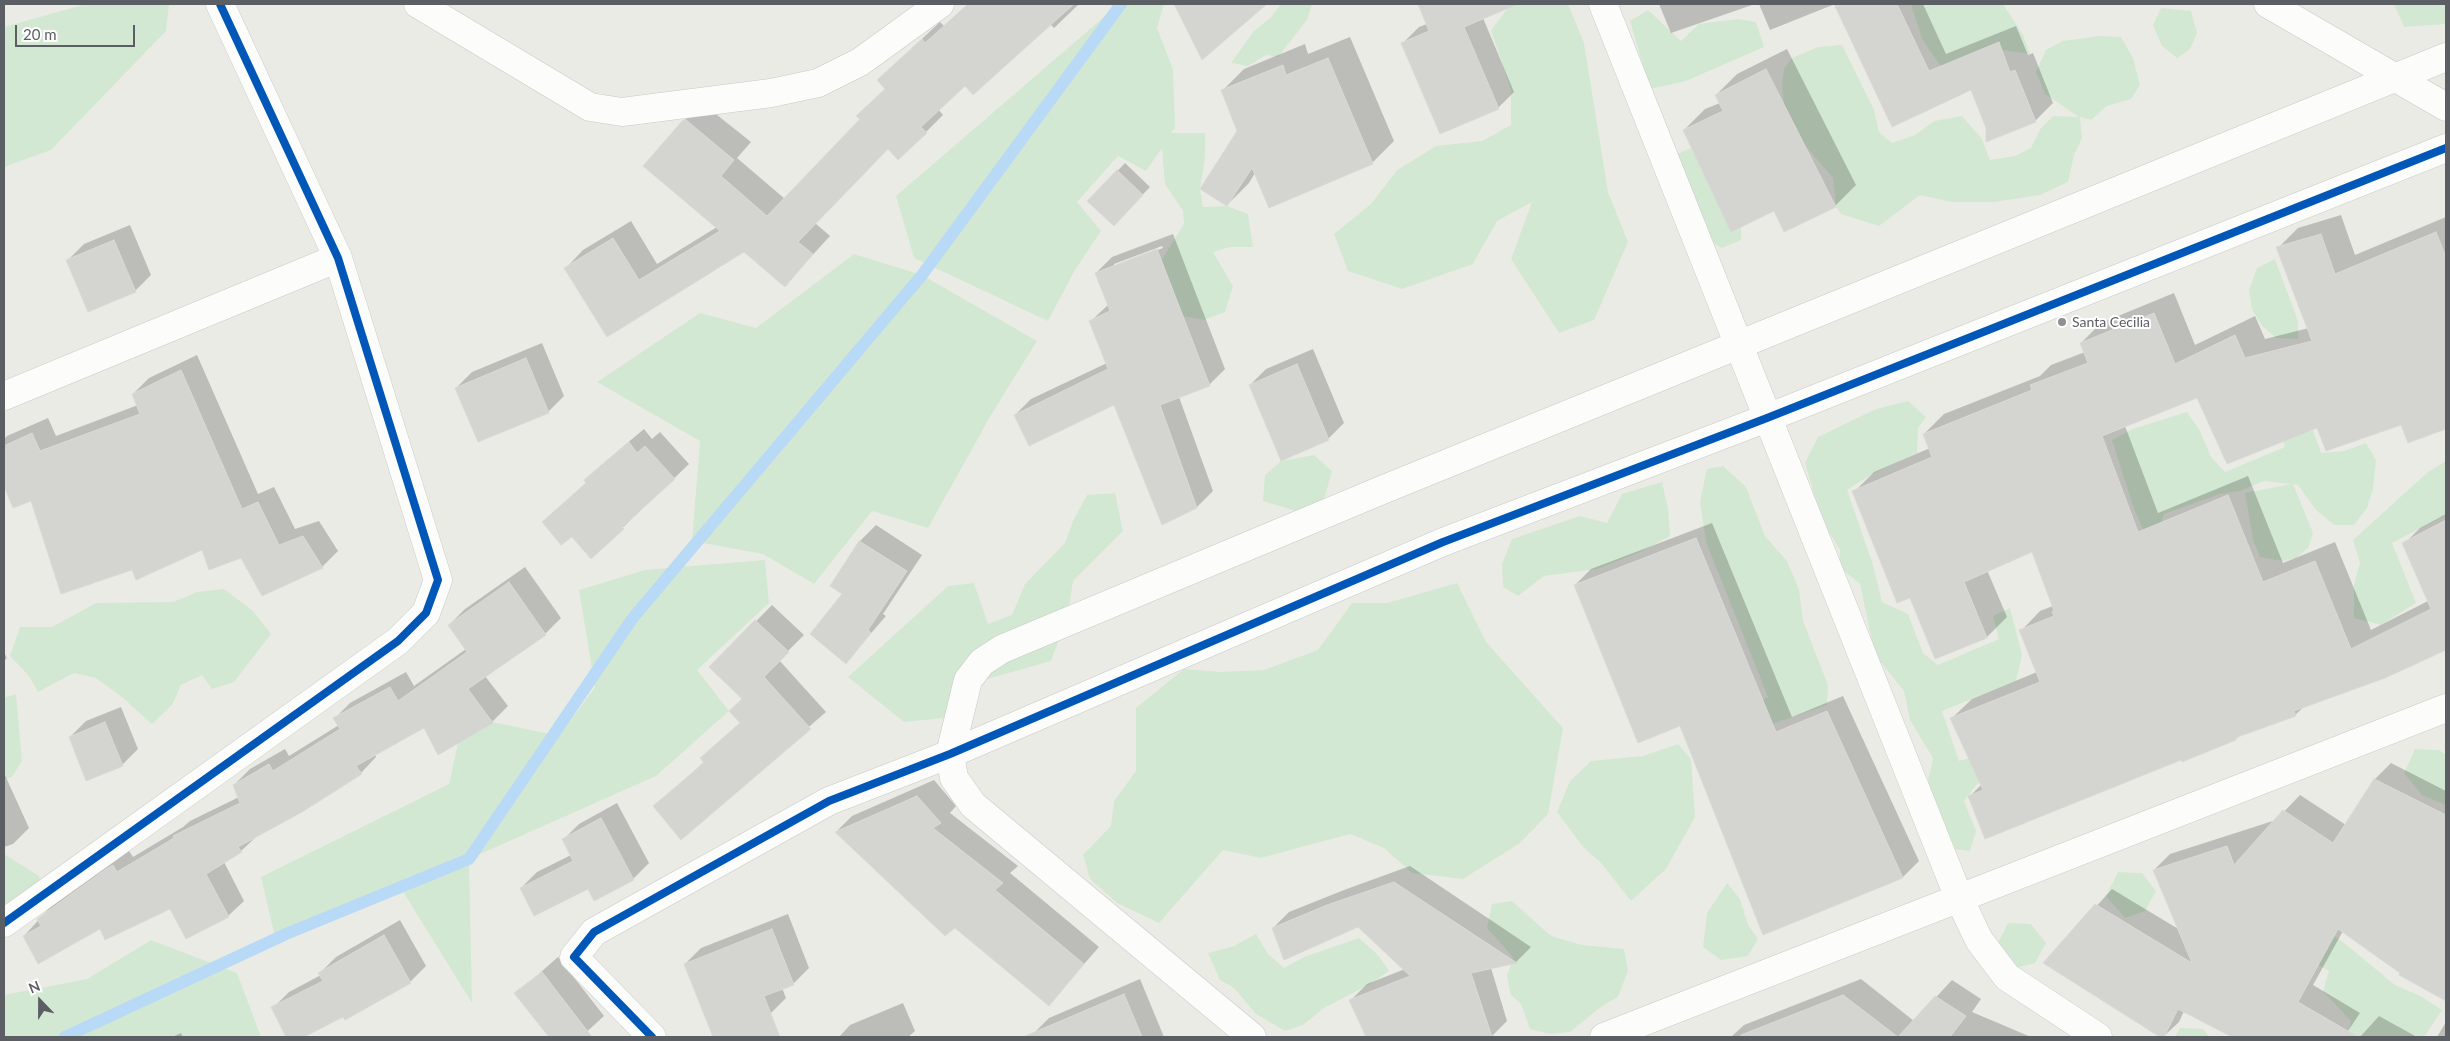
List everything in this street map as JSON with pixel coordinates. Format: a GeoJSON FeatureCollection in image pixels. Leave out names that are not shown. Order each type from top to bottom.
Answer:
{"type":"FeatureCollection","features":[{"type":"Feature","properties":{"kind":"street"},"geometry":{"type":"LineString","coordinates":[[4,923],[398,641],[426,613],[438,580],[338,258],[220,4]]}},
{"type":"Feature","properties":{"kind":"street"},"geometry":{"type":"LineString","coordinates":[[418,4],[590,107],[622,112],[770,93],[818,83],[860,62],[940,4]]}},
{"type":"Feature","properties":{"kind":"street"},"geometry":{"type":"LineString","coordinates":[[1603,4],[1959,898],[1979,940],[2007,976],[2098,1037]]}},
{"type":"Feature","properties":{"kind":"street"},"geometry":{"type":"LineString","coordinates":[[2268,4],[2446,107]]}},
{"type":"Feature","properties":{"kind":"street"},"geometry":{"type":"LineString","coordinates":[[1252,1037],[973,805],[954,778],[950,754],[968,680],[982,662],[1002,649],[1740,344],[2446,57]]}},
{"type":"Feature","properties":{"kind":"street"},"geometry":{"type":"LineString","coordinates":[[652,1037],[574,957],[594,932],[829,801],[950,754],[1443,542],[1767,418],[2446,148]]}},
{"type":"Feature","properties":{"kind":"street"},"geometry":{"type":"LineString","coordinates":[[4,396],[338,258]]}},
{"type":"Feature","properties":{"kind":"street"},"geometry":{"type":"LineString","coordinates":[[1604,1037],[1959,898],[2444,712]]}},
{"type":"Feature","properties":{"kind":"green space"},"geometry":{"type":"Polygon","coordinates":[[[86,4],[169,4],[166,31],[51,150],[4,167],[4,27],[86,4]]]}},
{"type":"Feature","properties":{"kind":"green space"},"geometry":{"type":"Polygon","coordinates":[[[1119,4],[1164,4],[1157,28],[1173,69],[1175,128],[1171,133],[1205,133],[1205,158],[1200,189],[1203,207],[1227,206],[1248,214],[1253,247],[1230,247],[1213,252],[1233,286],[1225,312],[1204,320],[1182,316],[1161,261],[1184,224],[1183,211],[1165,184],[1162,148],[1146,171],[1118,156],[1077,202],[1101,231],[1075,270],[1048,321],[914,258],[896,196],[1119,4]]]}},
{"type":"Feature","properties":{"kind":"green space"},"geometry":{"type":"Polygon","coordinates":[[[1281,4],[1312,4],[1307,20],[1278,57],[1266,55],[1248,66],[1231,63],[1254,31],[1271,17],[1281,4]]]}},
{"type":"Feature","properties":{"kind":"green space"},"geometry":{"type":"Polygon","coordinates":[[[1511,4],[1568,4],[1584,43],[1608,192],[1628,242],[1594,320],[1559,333],[1511,259],[1532,202],[1497,221],[1473,264],[1402,289],[1348,271],[1334,234],[1371,204],[1397,170],[1436,146],[1482,141],[1511,125],[1511,90],[1491,30],[1511,4]]]}},
{"type":"Feature","properties":{"kind":"green space"},"geometry":{"type":"Polygon","coordinates":[[[1911,4],[2003,4],[2023,35],[2030,54],[2002,50],[1960,75],[1939,64],[1922,39],[1911,4]]]}},
{"type":"Feature","properties":{"kind":"green space"},"geometry":{"type":"Polygon","coordinates":[[[2394,4],[2446,4],[2446,24],[2404,27],[2394,4]]]}},
{"type":"Feature","properties":{"kind":"green space"},"geometry":{"type":"Polygon","coordinates":[[[2161,8],[2191,11],[2197,33],[2190,49],[2177,58],[2162,46],[2153,25],[2161,8]]]}},
{"type":"Feature","properties":{"kind":"green space"},"geometry":{"type":"Polygon","coordinates":[[[1648,10],[1681,41],[1699,24],[1738,19],[1756,22],[1764,47],[1686,81],[1650,89],[1630,21],[1648,10]]]}},
{"type":"Feature","properties":{"kind":"green space"},"geometry":{"type":"Polygon","coordinates":[[[2099,36],[2121,37],[2133,58],[2140,85],[2131,99],[2107,106],[2091,120],[2080,117],[2082,138],[2074,155],[2068,182],[2040,195],[1994,202],[1952,202],[1920,195],[1879,226],[1841,214],[1836,207],[1833,178],[1804,144],[1784,105],[1782,86],[1784,68],[1792,58],[1818,47],[1842,45],[1874,110],[1879,132],[1892,143],[1915,135],[1934,121],[1962,116],[1982,139],[1990,160],[2015,156],[2031,148],[2041,128],[2053,116],[2079,117],[2045,94],[2036,72],[2046,50],[2063,41],[2099,36]]]}},
{"type":"Feature","properties":{"kind":"green space"},"geometry":{"type":"Polygon","coordinates":[[[1691,148],[1706,154],[1741,207],[1741,240],[1722,248],[1684,228],[1672,156],[1691,148]]]}},
{"type":"Feature","properties":{"kind":"green space"},"geometry":{"type":"Polygon","coordinates":[[[854,254],[922,275],[1037,341],[991,415],[928,528],[872,511],[814,584],[763,554],[692,541],[700,441],[597,382],[700,313],[756,328],[854,254]]]}},
{"type":"Feature","properties":{"kind":"green space"},"geometry":{"type":"Polygon","coordinates":[[[2275,259],[2298,321],[2298,339],[2276,338],[2262,326],[2252,309],[2249,290],[2257,268],[2275,259]]]}},
{"type":"Feature","properties":{"kind":"green space"},"geometry":{"type":"Polygon","coordinates":[[[2270,400],[2312,428],[2321,453],[2344,451],[2366,443],[2376,460],[2373,489],[2367,508],[2354,525],[2334,525],[2316,510],[2298,485],[2293,484],[2313,533],[2308,548],[2296,558],[2283,561],[2260,557],[2253,540],[2245,493],[2291,484],[2264,481],[2240,491],[2220,494],[2164,514],[2160,525],[2156,560],[2133,506],[2112,440],[2133,429],[2187,412],[2200,431],[2211,457],[2225,472],[2285,447],[2270,400]]]}},
{"type":"Feature","properties":{"kind":"green space"},"geometry":{"type":"Polygon","coordinates":[[[1908,401],[1926,417],[1918,428],[1917,453],[1872,474],[1847,490],[1872,562],[1882,602],[1908,614],[1923,653],[1938,665],[1999,639],[1993,616],[2010,608],[2022,655],[2016,681],[1942,711],[1959,761],[1977,756],[2002,775],[1977,784],[1964,801],[1976,831],[1970,851],[1948,848],[1927,786],[1933,758],[1910,720],[1904,691],[1875,655],[1860,584],[1839,567],[1840,550],[1822,521],[1805,463],[1818,437],[1876,409],[1908,401]]]}},
{"type":"Feature","properties":{"kind":"green space"},"geometry":{"type":"Polygon","coordinates":[[[1314,455],[1332,471],[1319,518],[1263,501],[1265,475],[1281,461],[1314,455]]]}},
{"type":"Feature","properties":{"kind":"green space"},"geometry":{"type":"Polygon","coordinates":[[[2446,461],[2446,515],[2392,543],[2416,603],[2381,625],[2354,618],[2354,585],[2360,563],[2353,540],[2428,472],[2446,461]]]}},
{"type":"Feature","properties":{"kind":"green space"},"geometry":{"type":"Polygon","coordinates":[[[1723,466],[1746,487],[1765,536],[1787,561],[1799,589],[1803,621],[1828,685],[1827,705],[1758,729],[1731,715],[1768,697],[1706,542],[1700,501],[1707,469],[1723,466]]]}},
{"type":"Feature","properties":{"kind":"green space"},"geometry":{"type":"Polygon","coordinates":[[[1662,482],[1668,509],[1670,536],[1640,552],[1597,569],[1544,576],[1518,596],[1503,587],[1502,564],[1512,539],[1580,516],[1607,523],[1622,494],[1662,482]]]}},
{"type":"Feature","properties":{"kind":"green space"},"geometry":{"type":"Polygon","coordinates":[[[1115,493],[1123,531],[1073,581],[1068,615],[1051,661],[973,683],[944,718],[904,722],[848,677],[948,586],[974,583],[988,624],[1012,615],[1025,584],[1065,543],[1073,521],[1087,495],[1115,493]]]}},
{"type":"Feature","properties":{"kind":"green space"},"geometry":{"type":"Polygon","coordinates":[[[765,560],[769,603],[697,670],[729,711],[656,776],[469,859],[472,1003],[402,890],[275,937],[261,877],[449,784],[464,716],[559,736],[595,687],[579,590],[645,570],[765,560]]]}},
{"type":"Feature","properties":{"kind":"green space"},"geometry":{"type":"Polygon","coordinates":[[[1457,583],[1486,642],[1563,728],[1548,814],[1520,843],[1463,879],[1412,873],[1384,848],[1350,834],[1261,858],[1223,850],[1159,923],[1117,903],[1090,879],[1083,855],[1111,826],[1114,801],[1136,771],[1136,708],[1184,669],[1220,672],[1264,670],[1318,650],[1352,603],[1387,603],[1457,583]]]}},
{"type":"Feature","properties":{"kind":"green space"},"geometry":{"type":"Polygon","coordinates":[[[224,589],[253,611],[271,634],[234,682],[212,689],[202,675],[181,685],[172,705],[152,724],[123,698],[96,678],[74,673],[38,692],[29,676],[10,656],[20,627],[52,627],[96,603],[173,602],[197,592],[224,589]]]}},
{"type":"Feature","properties":{"kind":"green space"},"geometry":{"type":"Polygon","coordinates":[[[16,694],[22,761],[12,777],[4,780],[4,698],[16,694]]]}},
{"type":"Feature","properties":{"kind":"green space"},"geometry":{"type":"Polygon","coordinates":[[[1678,744],[1691,759],[1695,817],[1666,869],[1631,901],[1601,863],[1583,847],[1557,812],[1570,781],[1591,761],[1643,756],[1678,744]]]}},
{"type":"Feature","properties":{"kind":"green space"},"geometry":{"type":"Polygon","coordinates":[[[2415,749],[2439,750],[2446,755],[2446,805],[2422,795],[2404,773],[2415,749]]]}},
{"type":"Feature","properties":{"kind":"green space"},"geometry":{"type":"Polygon","coordinates":[[[4,854],[39,876],[45,899],[4,931],[4,854]]]}},
{"type":"Feature","properties":{"kind":"green space"},"geometry":{"type":"Polygon","coordinates":[[[2118,872],[2142,873],[2156,891],[2145,911],[2125,918],[2106,896],[2118,872]]]}},
{"type":"Feature","properties":{"kind":"green space"},"geometry":{"type":"Polygon","coordinates":[[[1727,883],[1740,899],[1748,925],[1758,939],[1748,956],[1721,960],[1703,947],[1707,913],[1727,883]]]}},
{"type":"Feature","properties":{"kind":"green space"},"geometry":{"type":"Polygon","coordinates":[[[1512,901],[1551,936],[1582,945],[1624,949],[1628,971],[1618,997],[1602,1006],[1570,1032],[1550,1034],[1530,1029],[1521,1004],[1511,995],[1507,976],[1513,957],[1487,928],[1492,904],[1512,901]]]}},
{"type":"Feature","properties":{"kind":"green space"},"geometry":{"type":"Polygon","coordinates":[[[2008,923],[2031,924],[2046,943],[2035,963],[2015,968],[1996,947],[2008,923]]]}},
{"type":"Feature","properties":{"kind":"green space"},"geometry":{"type":"Polygon","coordinates":[[[2314,923],[2343,942],[2395,985],[2422,997],[2442,1010],[2424,1037],[2347,1037],[2351,1021],[2323,991],[2329,971],[2313,962],[2314,923]]]}},
{"type":"Feature","properties":{"kind":"green space"},"geometry":{"type":"Polygon","coordinates":[[[1256,934],[1268,954],[1284,968],[1304,957],[1359,938],[1379,956],[1389,971],[1370,984],[1324,1008],[1303,1025],[1285,1031],[1256,1014],[1234,988],[1220,980],[1208,953],[1234,946],[1256,934]]]}},
{"type":"Feature","properties":{"kind":"green space"},"geometry":{"type":"Polygon","coordinates":[[[151,940],[237,973],[261,1037],[4,1037],[4,995],[87,979],[151,940]]]}},
{"type":"Feature","properties":{"kind":"green space"},"geometry":{"type":"Polygon","coordinates":[[[2180,1028],[2203,1029],[2210,1037],[2175,1037],[2180,1028]]]}},
{"type":"Feature","properties":{"kind":"building"},"geometry":{"type":"Polygon","coordinates":[[[968,4],[1074,4],[973,95],[965,86],[921,127],[927,133],[898,160],[888,149],[798,242],[813,254],[785,287],[744,252],[607,337],[564,268],[613,238],[639,280],[720,231],[643,166],[683,120],[686,120],[734,160],[721,176],[767,216],[860,119],[856,116],[885,89],[877,80],[922,39],[925,43],[968,4]]]}},
{"type":"Feature","properties":{"kind":"building"},"geometry":{"type":"Polygon","coordinates":[[[1174,4],[1267,4],[1202,60],[1174,4]]]}},
{"type":"Feature","properties":{"kind":"building"},"geometry":{"type":"Polygon","coordinates":[[[1418,4],[1518,4],[1464,27],[1499,109],[1440,134],[1401,43],[1429,31],[1418,4]]]}},
{"type":"Feature","properties":{"kind":"building"},"geometry":{"type":"Polygon","coordinates":[[[1834,4],[1897,4],[1929,71],[1999,42],[2010,72],[2015,70],[2036,122],[1986,142],[1986,128],[1971,90],[1892,127],[1834,4]]]}},
{"type":"Feature","properties":{"kind":"building"},"geometry":{"type":"Polygon","coordinates":[[[1328,58],[1373,164],[1269,208],[1252,168],[1227,206],[1200,189],[1237,131],[1221,90],[1283,65],[1286,75],[1328,58]]]}},
{"type":"Feature","properties":{"kind":"building"},"geometry":{"type":"Polygon","coordinates":[[[1766,69],[1836,207],[1784,232],[1774,211],[1731,232],[1683,130],[1723,111],[1715,95],[1766,69]]]}},
{"type":"Feature","properties":{"kind":"building"},"geometry":{"type":"Polygon","coordinates":[[[1117,170],[1143,195],[1114,226],[1087,201],[1117,170]]]}},
{"type":"Feature","properties":{"kind":"building"},"geometry":{"type":"Polygon","coordinates":[[[2436,232],[2446,257],[2446,429],[2408,443],[2401,425],[2326,451],[2317,428],[2227,464],[2197,398],[2102,436],[2138,532],[2228,495],[2263,582],[2315,561],[2351,649],[2431,609],[2402,543],[2446,520],[2446,650],[2385,678],[2294,711],[2296,716],[2235,738],[2236,740],[2182,762],[2181,760],[1985,839],[1968,796],[1983,790],[1950,718],[2040,682],[2019,630],[2054,616],[2052,612],[2054,611],[2032,552],[1964,582],[1987,638],[1935,659],[1910,598],[1897,603],[1852,491],[1932,457],[1923,434],[2032,390],[2030,385],[2088,363],[2080,343],[2154,313],[2175,364],[2235,335],[2245,358],[2312,341],[2276,247],[2321,234],[2335,274],[2436,232]]]}},
{"type":"Feature","properties":{"kind":"building"},"geometry":{"type":"Polygon","coordinates":[[[114,240],[136,292],[88,312],[66,260],[114,240]]]}},
{"type":"Feature","properties":{"kind":"building"},"geometry":{"type":"Polygon","coordinates":[[[1157,249],[1210,386],[1160,405],[1197,508],[1162,525],[1114,405],[1029,446],[1014,415],[1108,369],[1089,321],[1110,311],[1095,273],[1157,249]]]}},
{"type":"Feature","properties":{"kind":"building"},"geometry":{"type":"Polygon","coordinates":[[[526,358],[549,413],[478,442],[455,388],[526,358]]]}},
{"type":"Feature","properties":{"kind":"building"},"geometry":{"type":"Polygon","coordinates":[[[1297,364],[1329,440],[1281,461],[1249,385],[1297,364]]]}},
{"type":"Feature","properties":{"kind":"building"},"geometry":{"type":"Polygon","coordinates":[[[181,370],[242,509],[258,502],[279,545],[303,536],[323,568],[262,596],[241,558],[209,570],[202,550],[136,580],[132,570],[61,594],[31,501],[13,508],[4,486],[4,446],[32,433],[40,451],[140,414],[132,394],[181,370]]]}},
{"type":"Feature","properties":{"kind":"building"},"geometry":{"type":"Polygon","coordinates":[[[629,442],[637,453],[645,446],[675,479],[622,527],[624,529],[591,559],[572,537],[561,545],[542,522],[586,483],[584,480],[629,442]]]}},
{"type":"Feature","properties":{"kind":"building"},"geometry":{"type":"Polygon","coordinates":[[[1696,538],[1776,732],[1827,711],[1903,878],[1763,935],[1680,726],[1638,743],[1574,585],[1696,538]]]}},
{"type":"Feature","properties":{"kind":"building"},"geometry":{"type":"Polygon","coordinates":[[[859,541],[907,571],[868,630],[871,633],[846,664],[810,634],[842,594],[830,586],[859,541]]]}},
{"type":"Feature","properties":{"kind":"building"},"geometry":{"type":"Polygon","coordinates":[[[509,582],[546,635],[468,689],[493,723],[438,755],[424,728],[356,766],[362,774],[302,812],[238,847],[242,852],[206,874],[229,917],[186,939],[170,909],[105,940],[100,929],[38,964],[23,936],[41,926],[37,919],[113,865],[117,872],[174,838],[173,836],[240,803],[233,785],[269,764],[273,771],[340,729],[333,718],[390,687],[398,701],[467,652],[448,625],[509,582]]]}},
{"type":"Feature","properties":{"kind":"building"},"geometry":{"type":"Polygon","coordinates":[[[755,620],[789,652],[764,677],[811,729],[681,840],[653,806],[704,763],[700,758],[740,723],[729,711],[742,699],[709,667],[755,620]]]}},
{"type":"Feature","properties":{"kind":"building"},"geometry":{"type":"Polygon","coordinates":[[[105,722],[123,766],[86,781],[69,737],[105,722]]]}},
{"type":"Feature","properties":{"kind":"building"},"geometry":{"type":"Polygon","coordinates":[[[2374,779],[2446,815],[2446,1001],[2399,975],[2400,973],[2338,929],[2298,1002],[2358,1037],[2232,1037],[2178,1009],[2164,1037],[2160,1037],[2043,963],[2095,904],[2192,963],[2153,870],[2227,846],[2234,865],[2283,810],[2333,843],[2374,779]]]}},
{"type":"Feature","properties":{"kind":"building"},"geometry":{"type":"Polygon","coordinates":[[[917,796],[941,823],[933,828],[1003,883],[995,890],[1084,964],[1049,1006],[955,928],[945,936],[835,832],[917,796]]]}},
{"type":"Feature","properties":{"kind":"building"},"geometry":{"type":"Polygon","coordinates":[[[601,818],[634,880],[594,901],[588,889],[534,916],[520,888],[573,861],[562,839],[601,818]]]}},
{"type":"Feature","properties":{"kind":"building"},"geometry":{"type":"Polygon","coordinates":[[[1394,882],[1517,963],[1471,973],[1492,1037],[1366,1037],[1349,1000],[1410,976],[1358,927],[1284,960],[1272,928],[1327,905],[1394,882]]]}},
{"type":"Feature","properties":{"kind":"building"},"geometry":{"type":"Polygon","coordinates":[[[772,929],[794,985],[764,996],[780,1037],[713,1037],[684,964],[772,929]]]}},
{"type":"Feature","properties":{"kind":"building"},"geometry":{"type":"Polygon","coordinates":[[[384,935],[411,983],[345,1020],[343,1017],[304,1037],[286,1037],[271,1007],[323,981],[318,973],[384,935]]]}},
{"type":"Feature","properties":{"kind":"building"},"geometry":{"type":"Polygon","coordinates":[[[542,972],[592,1037],[549,1037],[514,993],[542,972]]]}},
{"type":"Feature","properties":{"kind":"building"},"geometry":{"type":"Polygon","coordinates":[[[1124,994],[1142,1037],[1023,1037],[1124,994]]]}},
{"type":"Feature","properties":{"kind":"building"},"geometry":{"type":"Polygon","coordinates":[[[1843,995],[1898,1037],[1741,1037],[1741,1035],[1843,995]]]}},
{"type":"Feature","properties":{"kind":"building"},"geometry":{"type":"Polygon","coordinates":[[[1935,996],[1966,1016],[1950,1037],[1898,1037],[1935,996]]]}},
{"type":"Feature","properties":{"kind":"waterway"},"geometry":{"type":"LineString","coordinates":[[65,1037],[286,934],[469,859],[632,619],[922,275],[1121,4]]}},
{"type":"Feature","properties":{"kind":"cycle path"},"geometry":{"type":"LineString","coordinates":[[4,923],[398,641],[426,613],[438,580],[338,258],[220,4]]}},
{"type":"Feature","properties":{"kind":"cycle path"},"geometry":{"type":"LineString","coordinates":[[652,1037],[574,957],[594,932],[829,801],[950,754],[1443,542],[1767,418],[2446,148]]}},
{"type":"Feature","properties":{"kind":"place","name":"Santa Cecilia"},"geometry":{"type":"Point","coordinates":[2062,322]}}]}
